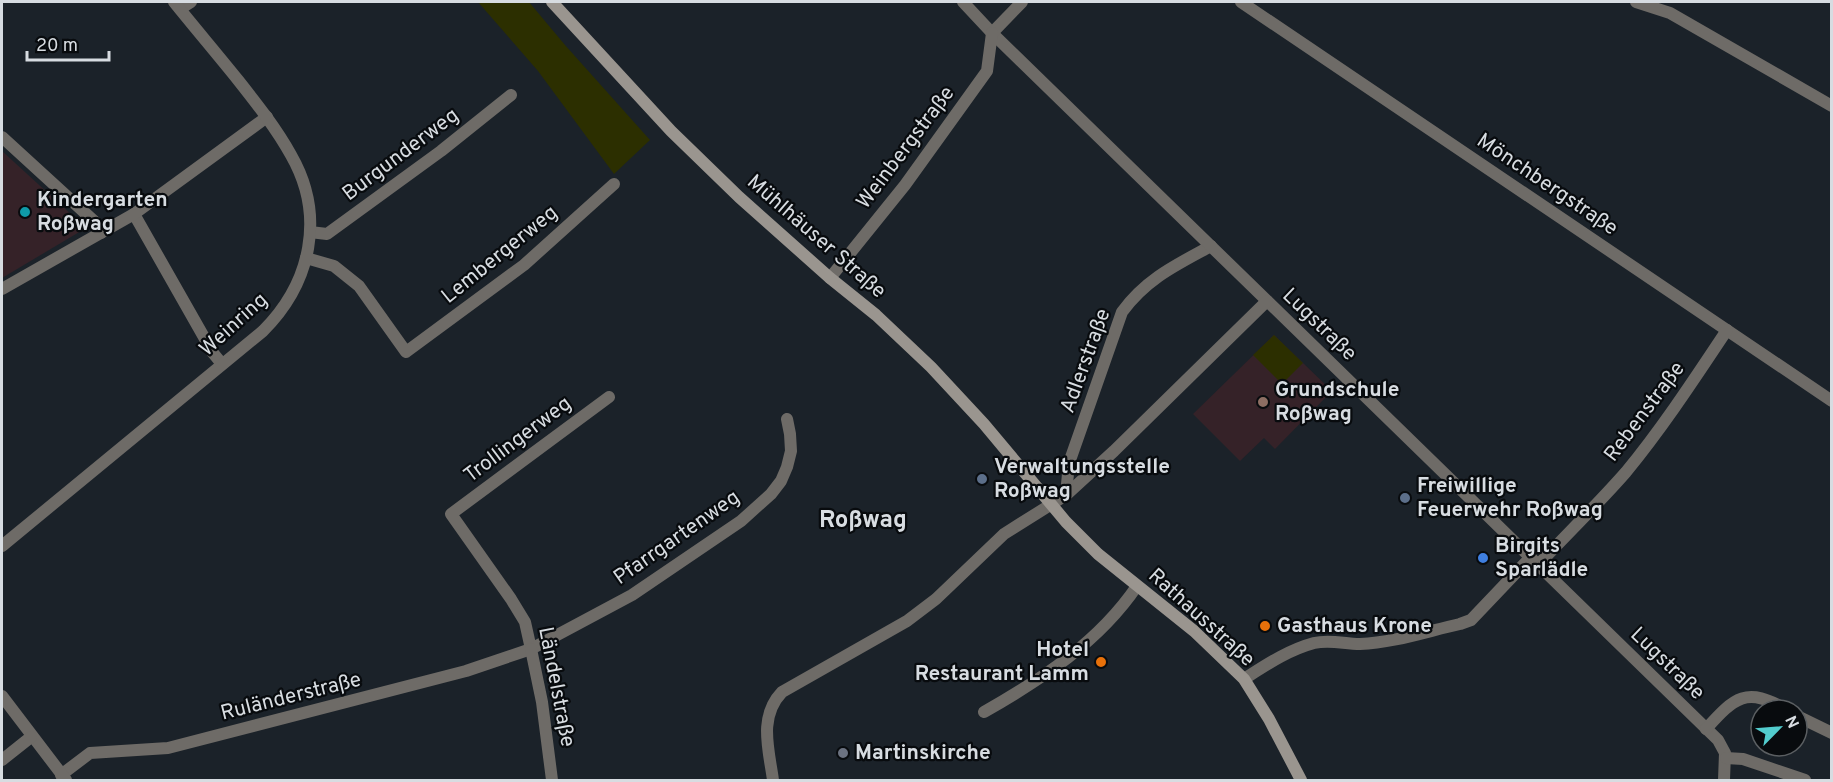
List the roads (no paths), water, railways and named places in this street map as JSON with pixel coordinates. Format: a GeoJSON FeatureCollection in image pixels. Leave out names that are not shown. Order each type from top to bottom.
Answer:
{"type":"FeatureCollection","features":[{"type":"Feature","properties":{"kind":"street","name":"Mühlhäuser Straße"},"geometry":{"type":"LineString","coordinates":[[552,2],[671,131],[739,197],[830,278],[876,315],[931,367],[984,424],[1050,504]]}},
{"type":"Feature","properties":{"kind":"street","name":"Lugstraße"},"geometry":{"type":"LineString","coordinates":[[963,2],[992,33],[1706,729],[1720,744],[1726,758]]}},
{"type":"Feature","properties":{"kind":"street"},"geometry":{"type":"LineString","coordinates":[[992,33],[1022,2]]}},
{"type":"Feature","properties":{"kind":"street","name":"Mönchbergstraße"},"geometry":{"type":"LineString","coordinates":[[1241,2],[1832,401]]}},
{"type":"Feature","properties":{"kind":"street"},"geometry":{"type":"LineString","coordinates":[[1636,2],[1670,14],[1832,106]]}},
{"type":"Feature","properties":{"kind":"street","name":"Weinring"},"geometry":{"type":"LineString","coordinates":[[2,546],[263,331],[281,311],[298,283],[306,258],[310,232],[310,210],[300,173],[267,117],[182,4]]}},
{"type":"Feature","properties":{"kind":"street","name":"Weinbergstraße"},"geometry":{"type":"LineString","coordinates":[[830,278],[905,185],[987,71],[992,33]]}},
{"type":"Feature","properties":{"kind":"street","name":"Burgunderweg"},"geometry":{"type":"LineString","coordinates":[[310,232],[327,234],[441,151],[511,95]]}},
{"type":"Feature","properties":{"kind":"street"},"geometry":{"type":"LineString","coordinates":[[2,289],[134,214],[267,117]]}},
{"type":"Feature","properties":{"kind":"street"},"geometry":{"type":"LineString","coordinates":[[2,137],[95,222],[101,232]]}},
{"type":"Feature","properties":{"kind":"street","name":"Lembergerweg"},"geometry":{"type":"LineString","coordinates":[[306,258],[334,266],[359,286],[406,352],[524,265],[614,184]]}},
{"type":"Feature","properties":{"kind":"street"},"geometry":{"type":"LineString","coordinates":[[134,214],[213,353],[222,364]]}},
{"type":"Feature","properties":{"kind":"street","name":"Adlerstraße"},"geometry":{"type":"LineString","coordinates":[[1066,495],[1069,463],[1122,312],[1133,297],[1148,283],[1211,246]]}},
{"type":"Feature","properties":{"kind":"street"},"geometry":{"type":"LineString","coordinates":[[773,780],[767,723],[770,708],[782,692],[908,621],[936,599],[1004,534],[1066,495],[1267,301]]}},
{"type":"Feature","properties":{"kind":"street","name":"Rebenstraße"},"geometry":{"type":"LineString","coordinates":[[1244,679],[1290,651],[1315,643],[1380,642],[1471,620],[1633,463],[1686,392],[1727,330]]}},
{"type":"Feature","properties":{"kind":"street","name":"Trollingerweg"},"geometry":{"type":"LineString","coordinates":[[451,514],[609,397]]}},
{"type":"Feature","properties":{"kind":"street","name":"Pfarrgartenweg"},"geometry":{"type":"LineString","coordinates":[[531,648],[632,595],[748,515],[771,494],[781,481],[787,467],[790,443],[787,419]]}},
{"type":"Feature","properties":{"kind":"street","name":"Rathausstraße"},"geometry":{"type":"LineString","coordinates":[[1050,504],[1098,554],[1194,631],[1244,679],[1269,719],[1301,780]]}},
{"type":"Feature","properties":{"kind":"street","name":"Ländelstraße"},"geometry":{"type":"LineString","coordinates":[[451,514],[525,622],[542,702],[552,780]]}},
{"type":"Feature","properties":{"kind":"street"},"geometry":{"type":"LineString","coordinates":[[984,712],[1013,696],[1072,657],[1121,610],[1137,586]]}},
{"type":"Feature","properties":{"kind":"street","name":"Ruländerstraße"},"geometry":{"type":"LineString","coordinates":[[63,778],[90,753],[168,748],[466,672],[531,648]]}},
{"type":"Feature","properties":{"kind":"street"},"geometry":{"type":"LineString","coordinates":[[2,696],[63,778]]}},
{"type":"Feature","properties":{"kind":"street"},"geometry":{"type":"LineString","coordinates":[[1706,729],[1728,705],[1749,698]]}},
{"type":"Feature","properties":{"kind":"street"},"geometry":{"type":"LineString","coordinates":[[1809,722],[1832,733]]}},
{"type":"Feature","properties":{"kind":"street"},"geometry":{"type":"LineString","coordinates":[[2,760],[31,736]]}},
{"type":"Feature","properties":{"kind":"street"},"geometry":{"type":"LineString","coordinates":[[1724,780],[1726,758],[1743,759],[1804,780]]}},
{"type":"Feature","properties":{"kind":"place","name":"Kindergarten Roßwag"},"geometry":{"type":"Point","coordinates":[25,212]}},
{"type":"Feature","properties":{"kind":"place","name":"Grundschule Roßwag"},"geometry":{"type":"Point","coordinates":[1263,402]}},
{"type":"Feature","properties":{"kind":"place","name":"Verwaltungsstelle Roßwag"},"geometry":{"type":"Point","coordinates":[982,479]}},
{"type":"Feature","properties":{"kind":"place","name":"Freiwillige Feuerwehr Roßwag"},"geometry":{"type":"Point","coordinates":[1405,498]}},
{"type":"Feature","properties":{"kind":"place","name":"Birgits Sparlädle"},"geometry":{"type":"Point","coordinates":[1483,558]}},
{"type":"Feature","properties":{"kind":"place","name":"Gasthaus Krone"},"geometry":{"type":"Point","coordinates":[1265,626]}},
{"type":"Feature","properties":{"kind":"place","name":"Hotel Restaurant Lamm"},"geometry":{"type":"Point","coordinates":[1101,662]}},
{"type":"Feature","properties":{"kind":"place","name":"Martinskirche"},"geometry":{"type":"Point","coordinates":[843,753]}},
{"type":"Feature","properties":{"kind":"district","name":"Roßwag"},"geometry":{"type":"Point","coordinates":[863,521]}}]}
